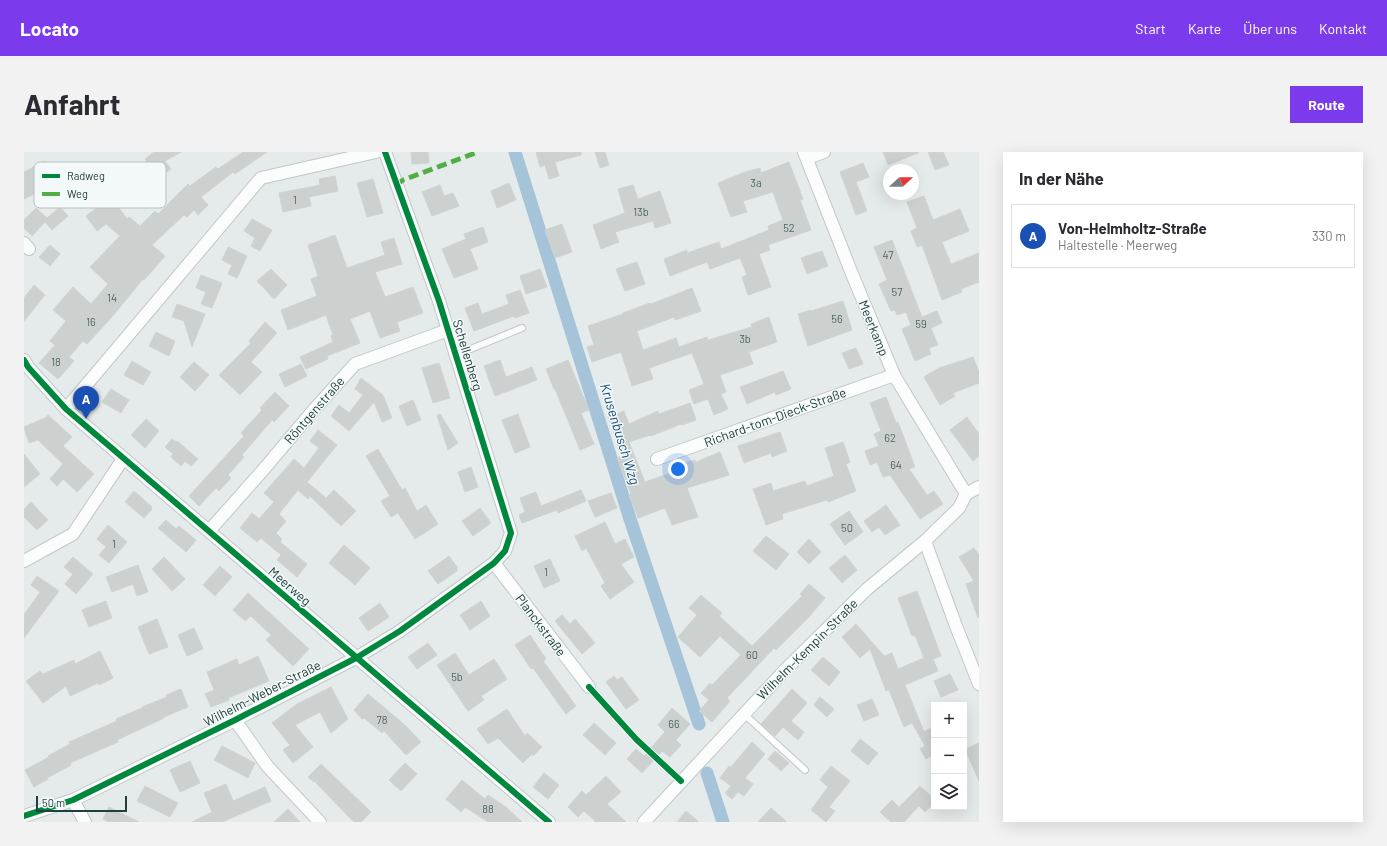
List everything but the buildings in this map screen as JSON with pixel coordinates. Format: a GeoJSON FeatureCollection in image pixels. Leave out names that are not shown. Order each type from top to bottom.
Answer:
{"type":"FeatureCollection","features":[{"type":"Feature","properties":{"kind":"street"},"geometry":{"type":"LineString","coordinates":[[66,409],[260,178],[376,152]]}},
{"type":"Feature","properties":{"kind":"street","name":"Schellenberg"},"geometry":{"type":"LineString","coordinates":[[385,152],[439,301],[511,533],[506,551],[494,563]]}},
{"type":"Feature","properties":{"kind":"street"},"geometry":{"type":"LineString","coordinates":[[806,155],[824,152]]}},
{"type":"Feature","properties":{"kind":"street","name":"Meerkamp"},"geometry":{"type":"LineString","coordinates":[[806,155],[855,281],[894,375],[966,494]]}},
{"type":"Feature","properties":{"kind":"street","name":"Röntgenstraße"},"geometry":{"type":"LineString","coordinates":[[209,531],[355,364],[448,330]]}},
{"type":"Feature","properties":{"kind":"street","name":"Meerweg"},"geometry":{"type":"LineString","coordinates":[[25,365],[66,409],[549,822]]}},
{"type":"Feature","properties":{"kind":"street","name":"Richard-tom-Dieck-Straße"},"geometry":{"type":"LineString","coordinates":[[657,459],[894,375]]}},
{"type":"Feature","properties":{"kind":"street"},"geometry":{"type":"LineString","coordinates":[[24,561],[73,534],[123,458]]}},
{"type":"Feature","properties":{"kind":"street"},"geometry":{"type":"LineString","coordinates":[[966,494],[979,487]]}},
{"type":"Feature","properties":{"kind":"street","name":"Wilhelm-Kempin-Straße"},"geometry":{"type":"LineString","coordinates":[[644,822],[784,671],[867,589],[925,541],[959,508],[966,494]]}},
{"type":"Feature","properties":{"kind":"street"},"geometry":{"type":"LineString","coordinates":[[925,541],[979,684]]}},
{"type":"Feature","properties":{"kind":"street","name":"Wilhelm-Weber-Straße"},"geometry":{"type":"LineString","coordinates":[[24,816],[73,800],[356,658],[400,631],[494,563]]}},
{"type":"Feature","properties":{"kind":"street","name":"Planckstraße"},"geometry":{"type":"LineString","coordinates":[[494,563],[589,687]]}},
{"type":"Feature","properties":{"kind":"street"},"geometry":{"type":"LineString","coordinates":[[235,720],[268,767],[320,822]]}},
{"type":"Feature","properties":{"kind":"street"},"geometry":{"type":"LineString","coordinates":[[73,800],[85,822]]}},
{"type":"Feature","properties":{"kind":"lane"},"geometry":{"type":"LineString","coordinates":[[456,355],[522,328]]}},
{"type":"Feature","properties":{"kind":"lane"},"geometry":{"type":"LineString","coordinates":[[743,714],[805,770]]}},
{"type":"Feature","properties":{"kind":"waterway","name":"Krusenbusch Wzg"},"geometry":{"type":"LineString","coordinates":[[515,152],[630,519],[699,724]]}},
{"type":"Feature","properties":{"kind":"waterway","name":"Krusenbusch Wzg"},"geometry":{"type":"LineString","coordinates":[[707,773],[723,822]]}},
{"type":"Feature","properties":{"kind":"marked path"},"geometry":{"type":"LineString","coordinates":[[396,185],[403,180],[478,152]]}},
{"type":"Feature","properties":{"kind":"cycle path"},"geometry":{"type":"LineString","coordinates":[[24,816],[73,800],[356,658],[400,631],[494,563],[505,551],[511,533],[439,301],[385,152]]}},
{"type":"Feature","properties":{"kind":"cycle path"},"geometry":{"type":"LineString","coordinates":[[24,360],[28,367],[66,409],[549,822]]}},
{"type":"Feature","properties":{"kind":"cycle path"},"geometry":{"type":"LineString","coordinates":[[589,687],[636,739],[681,781]]}},
{"type":"Feature","properties":{"kind":"place","name":"Von-Helmholtz-Straße"},"geometry":{"type":"Point","coordinates":[86,419]}}]}
